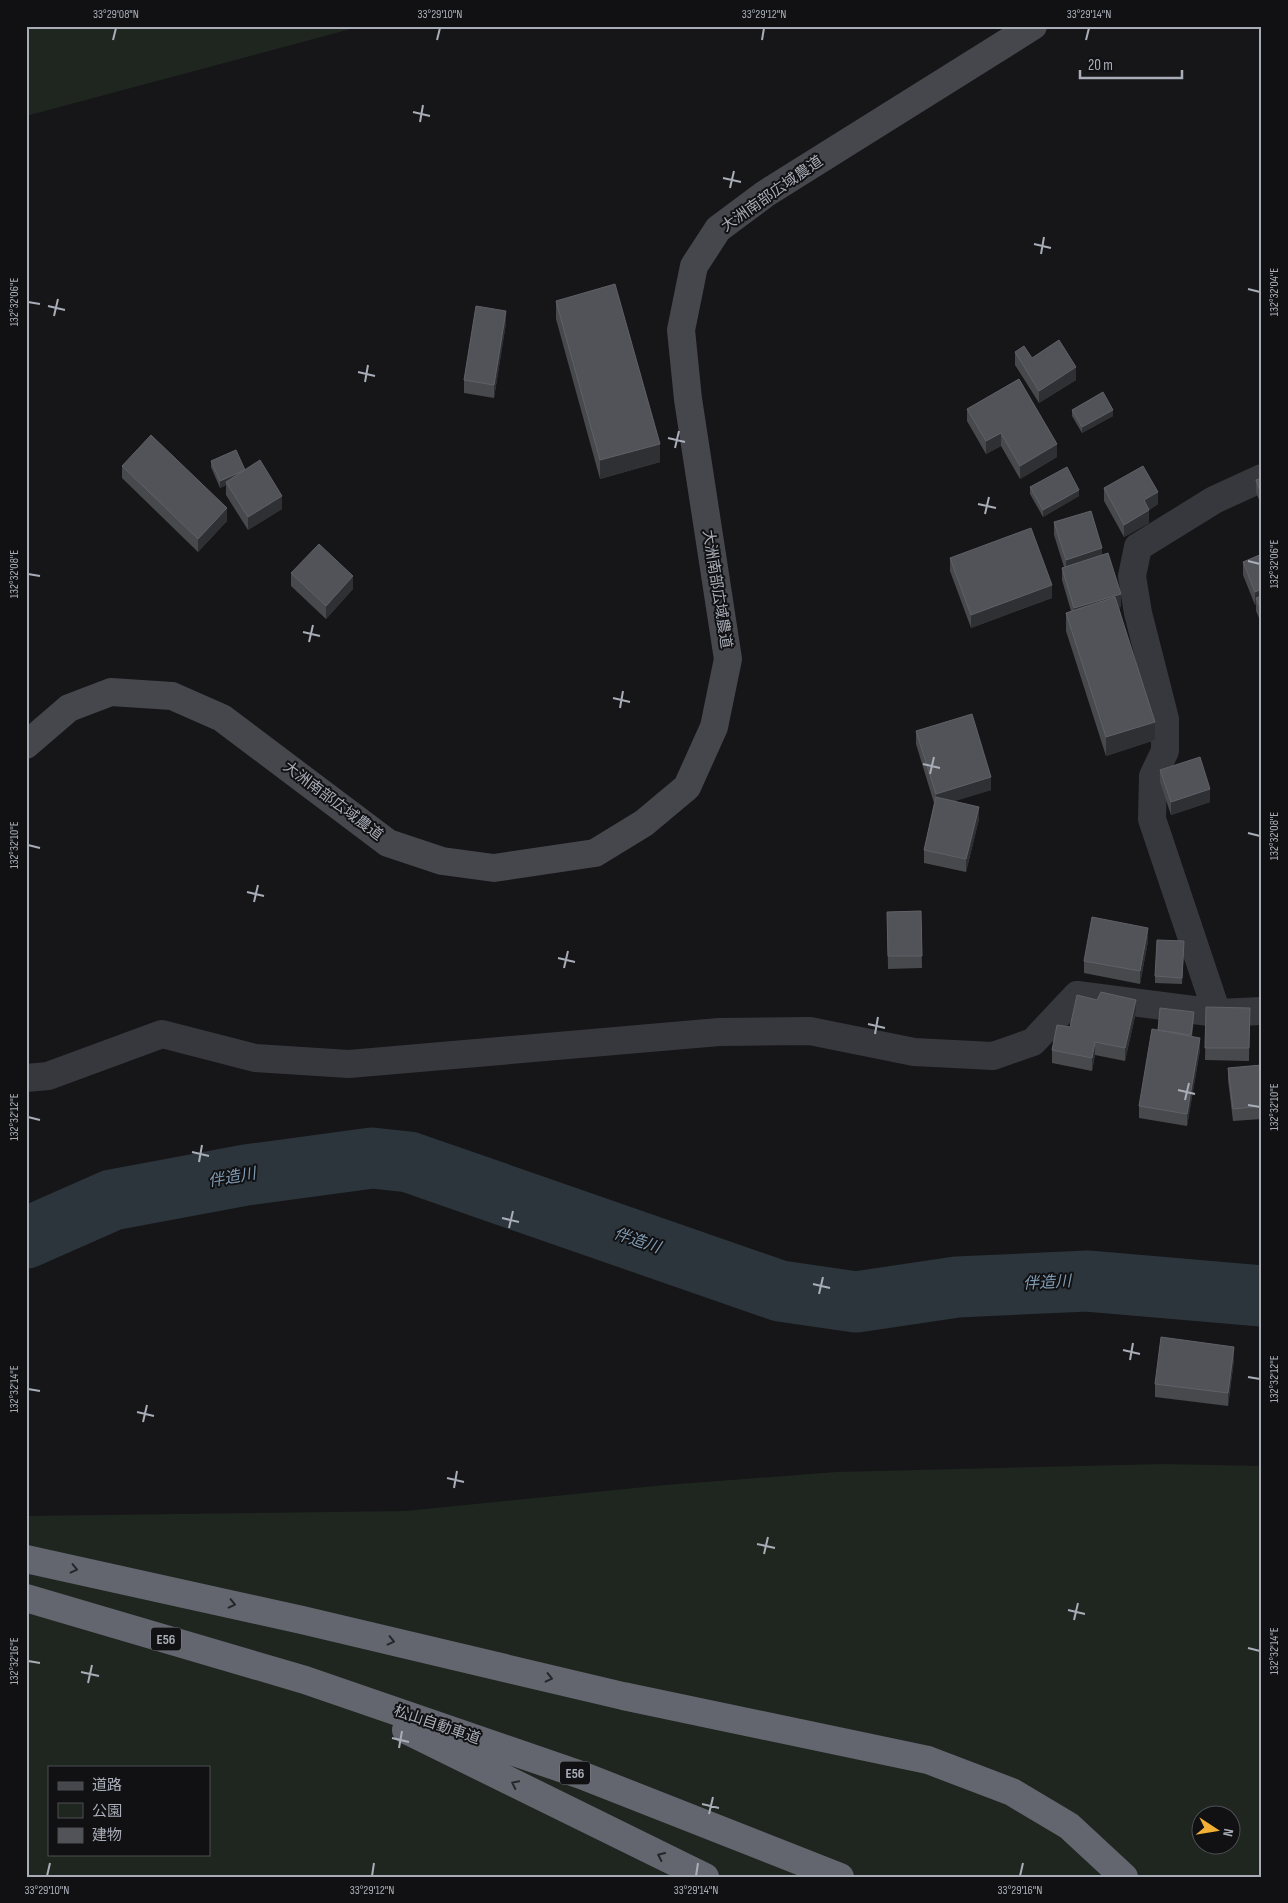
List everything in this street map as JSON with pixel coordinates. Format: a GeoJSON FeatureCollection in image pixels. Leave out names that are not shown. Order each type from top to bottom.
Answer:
{"type":"FeatureCollection","features":[{"type":"Feature","properties":{"kind":"highway"},"geometry":{"type":"LineString","coordinates":[[26,1559],[302,1620],[623,1696],[928,1760],[1012,1792],[1069,1826],[1124,1877]]}},
{"type":"Feature","properties":{"kind":"highway","name":"松山自動車道"},"geometry":{"type":"LineString","coordinates":[[26,1598],[305,1680],[580,1775],[840,1877]]}},
{"type":"Feature","properties":{"kind":"highway"},"geometry":{"type":"LineString","coordinates":[[305,1680],[634,1844],[705,1877]]}},
{"type":"Feature","properties":{"kind":"street","name":"大洲南部広域農道"},"geometry":{"type":"LineString","coordinates":[[26,745],[69,708],[111,692],[172,696],[222,718],[388,843],[442,861],[494,868],[595,854],[644,823],[687,787],[714,728],[728,658],[688,399],[681,330],[694,266],[718,229],[765,194],[1033,26]]}},
{"type":"Feature","properties":{"kind":"street"},"geometry":{"type":"LineString","coordinates":[[1217,1013],[1152,819],[1153,776],[1165,751],[1165,719],[1138,613],[1132,576],[1138,547],[1214,500],[1262,478]]}},
{"type":"Feature","properties":{"kind":"street"},"geometry":{"type":"LineString","coordinates":[[26,1078],[48,1076],[162,1034],[255,1058],[349,1064],[719,1032],[810,1031],[914,1052],[993,1056],[1033,1042],[1077,994],[1217,1013],[1262,1011]]}},
{"type":"Feature","properties":{"kind":"green space"},"geometry":{"type":"Polygon","coordinates":[[[26,26],[362,26],[26,116],[26,26]]]}},
{"type":"Feature","properties":{"kind":"green space"},"geometry":{"type":"Polygon","coordinates":[[[1164,1464],[1262,1466],[1262,1877],[26,1877],[26,1516],[406,1511],[665,1485],[836,1472],[1164,1464]]]}},
{"type":"Feature","properties":{"kind":"building"},"geometry":{"type":"Polygon","coordinates":[[[615,284],[660,444],[600,460],[556,301],[615,284]]]}},
{"type":"Feature","properties":{"kind":"building"},"geometry":{"type":"Polygon","coordinates":[[[476,306],[506,311],[494,385],[464,380],[476,306]]]}},
{"type":"Feature","properties":{"kind":"building"},"geometry":{"type":"Polygon","coordinates":[[[1059,340],[1076,367],[1039,391],[1015,352],[1024,346],[1032,358],[1059,340]]]}},
{"type":"Feature","properties":{"kind":"building"},"geometry":{"type":"Polygon","coordinates":[[[1019,379],[1057,444],[1020,466],[1001,433],[986,441],[967,409],[1019,379]]]}},
{"type":"Feature","properties":{"kind":"building"},"geometry":{"type":"Polygon","coordinates":[[[1103,392],[1113,410],[1082,427],[1072,410],[1103,392]]]}},
{"type":"Feature","properties":{"kind":"building"},"geometry":{"type":"Polygon","coordinates":[[[151,435],[227,508],[198,539],[122,466],[151,435]]]}},
{"type":"Feature","properties":{"kind":"building"},"geometry":{"type":"Polygon","coordinates":[[[236,450],[245,470],[220,481],[211,461],[236,450]]]}},
{"type":"Feature","properties":{"kind":"building"},"geometry":{"type":"Polygon","coordinates":[[[260,460],[282,496],[248,517],[226,482],[260,460]]]}},
{"type":"Feature","properties":{"kind":"building"},"geometry":{"type":"Polygon","coordinates":[[[1143,466],[1158,492],[1144,500],[1149,510],[1124,525],[1104,488],[1143,466]]]}},
{"type":"Feature","properties":{"kind":"building"},"geometry":{"type":"Polygon","coordinates":[[[1067,467],[1079,490],[1043,510],[1030,487],[1067,467]]]}},
{"type":"Feature","properties":{"kind":"building"},"geometry":{"type":"Polygon","coordinates":[[[1262,478],[1262,496],[1256,480],[1262,478]]]}},
{"type":"Feature","properties":{"kind":"building"},"geometry":{"type":"Polygon","coordinates":[[[1091,511],[1102,548],[1066,560],[1054,522],[1091,511]]]}},
{"type":"Feature","properties":{"kind":"building"},"geometry":{"type":"Polygon","coordinates":[[[1031,528],[1052,585],[971,615],[950,558],[1031,528]]]}},
{"type":"Feature","properties":{"kind":"building"},"geometry":{"type":"Polygon","coordinates":[[[319,544],[353,576],[326,606],[291,573],[319,544]]]}},
{"type":"Feature","properties":{"kind":"building"},"geometry":{"type":"Polygon","coordinates":[[[1108,553],[1121,594],[1074,608],[1062,568],[1108,553]]]}},
{"type":"Feature","properties":{"kind":"building"},"geometry":{"type":"Polygon","coordinates":[[[1262,554],[1262,589],[1255,592],[1243,562],[1262,554]]]}},
{"type":"Feature","properties":{"kind":"building"},"geometry":{"type":"Polygon","coordinates":[[[1262,596],[1262,612],[1256,598],[1262,596]]]}},
{"type":"Feature","properties":{"kind":"building"},"geometry":{"type":"Polygon","coordinates":[[[1115,597],[1155,722],[1106,737],[1066,613],[1115,597]]]}},
{"type":"Feature","properties":{"kind":"building"},"geometry":{"type":"Polygon","coordinates":[[[972,714],[991,777],[936,794],[916,731],[972,714]]]}},
{"type":"Feature","properties":{"kind":"building"},"geometry":{"type":"Polygon","coordinates":[[[1200,757],[1210,789],[1171,802],[1160,770],[1200,757]]]}},
{"type":"Feature","properties":{"kind":"building"},"geometry":{"type":"Polygon","coordinates":[[[936,797],[979,807],[966,859],[924,850],[936,797]]]}},
{"type":"Feature","properties":{"kind":"building"},"geometry":{"type":"Polygon","coordinates":[[[921,911],[922,956],[888,956],[887,912],[921,911]]]}},
{"type":"Feature","properties":{"kind":"building"},"geometry":{"type":"Polygon","coordinates":[[[1092,917],[1148,928],[1140,971],[1084,961],[1092,917]]]}},
{"type":"Feature","properties":{"kind":"building"},"geometry":{"type":"Polygon","coordinates":[[[1157,940],[1184,941],[1182,978],[1155,976],[1157,940]]]}},
{"type":"Feature","properties":{"kind":"building"},"geometry":{"type":"Polygon","coordinates":[[[1101,992],[1136,1000],[1125,1048],[1095,1042],[1092,1058],[1052,1050],[1057,1025],[1070,1027],[1077,995],[1097,1000],[1101,992]]]}},
{"type":"Feature","properties":{"kind":"building"},"geometry":{"type":"Polygon","coordinates":[[[1206,1007],[1250,1008],[1249,1048],[1205,1048],[1206,1007]]]}},
{"type":"Feature","properties":{"kind":"building"},"geometry":{"type":"Polygon","coordinates":[[[1160,1008],[1194,1012],[1191,1035],[1158,1030],[1160,1008]]]}},
{"type":"Feature","properties":{"kind":"building"},"geometry":{"type":"Polygon","coordinates":[[[1152,1029],[1200,1038],[1187,1114],[1139,1106],[1152,1029]]]}},
{"type":"Feature","properties":{"kind":"building"},"geometry":{"type":"Polygon","coordinates":[[[1262,1065],[1262,1106],[1233,1109],[1228,1068],[1262,1065]]]}},
{"type":"Feature","properties":{"kind":"building"},"geometry":{"type":"Polygon","coordinates":[[[1161,1337],[1234,1347],[1228,1393],[1155,1384],[1161,1337]]]}},
{"type":"Feature","properties":{"kind":"waterway","name":"伴造川"},"geometry":{"type":"LineString","coordinates":[[26,1238],[112,1200],[246,1175],[372,1158],[409,1162],[780,1291],[856,1302],[957,1287],[1087,1281],[1262,1296]]}}]}
